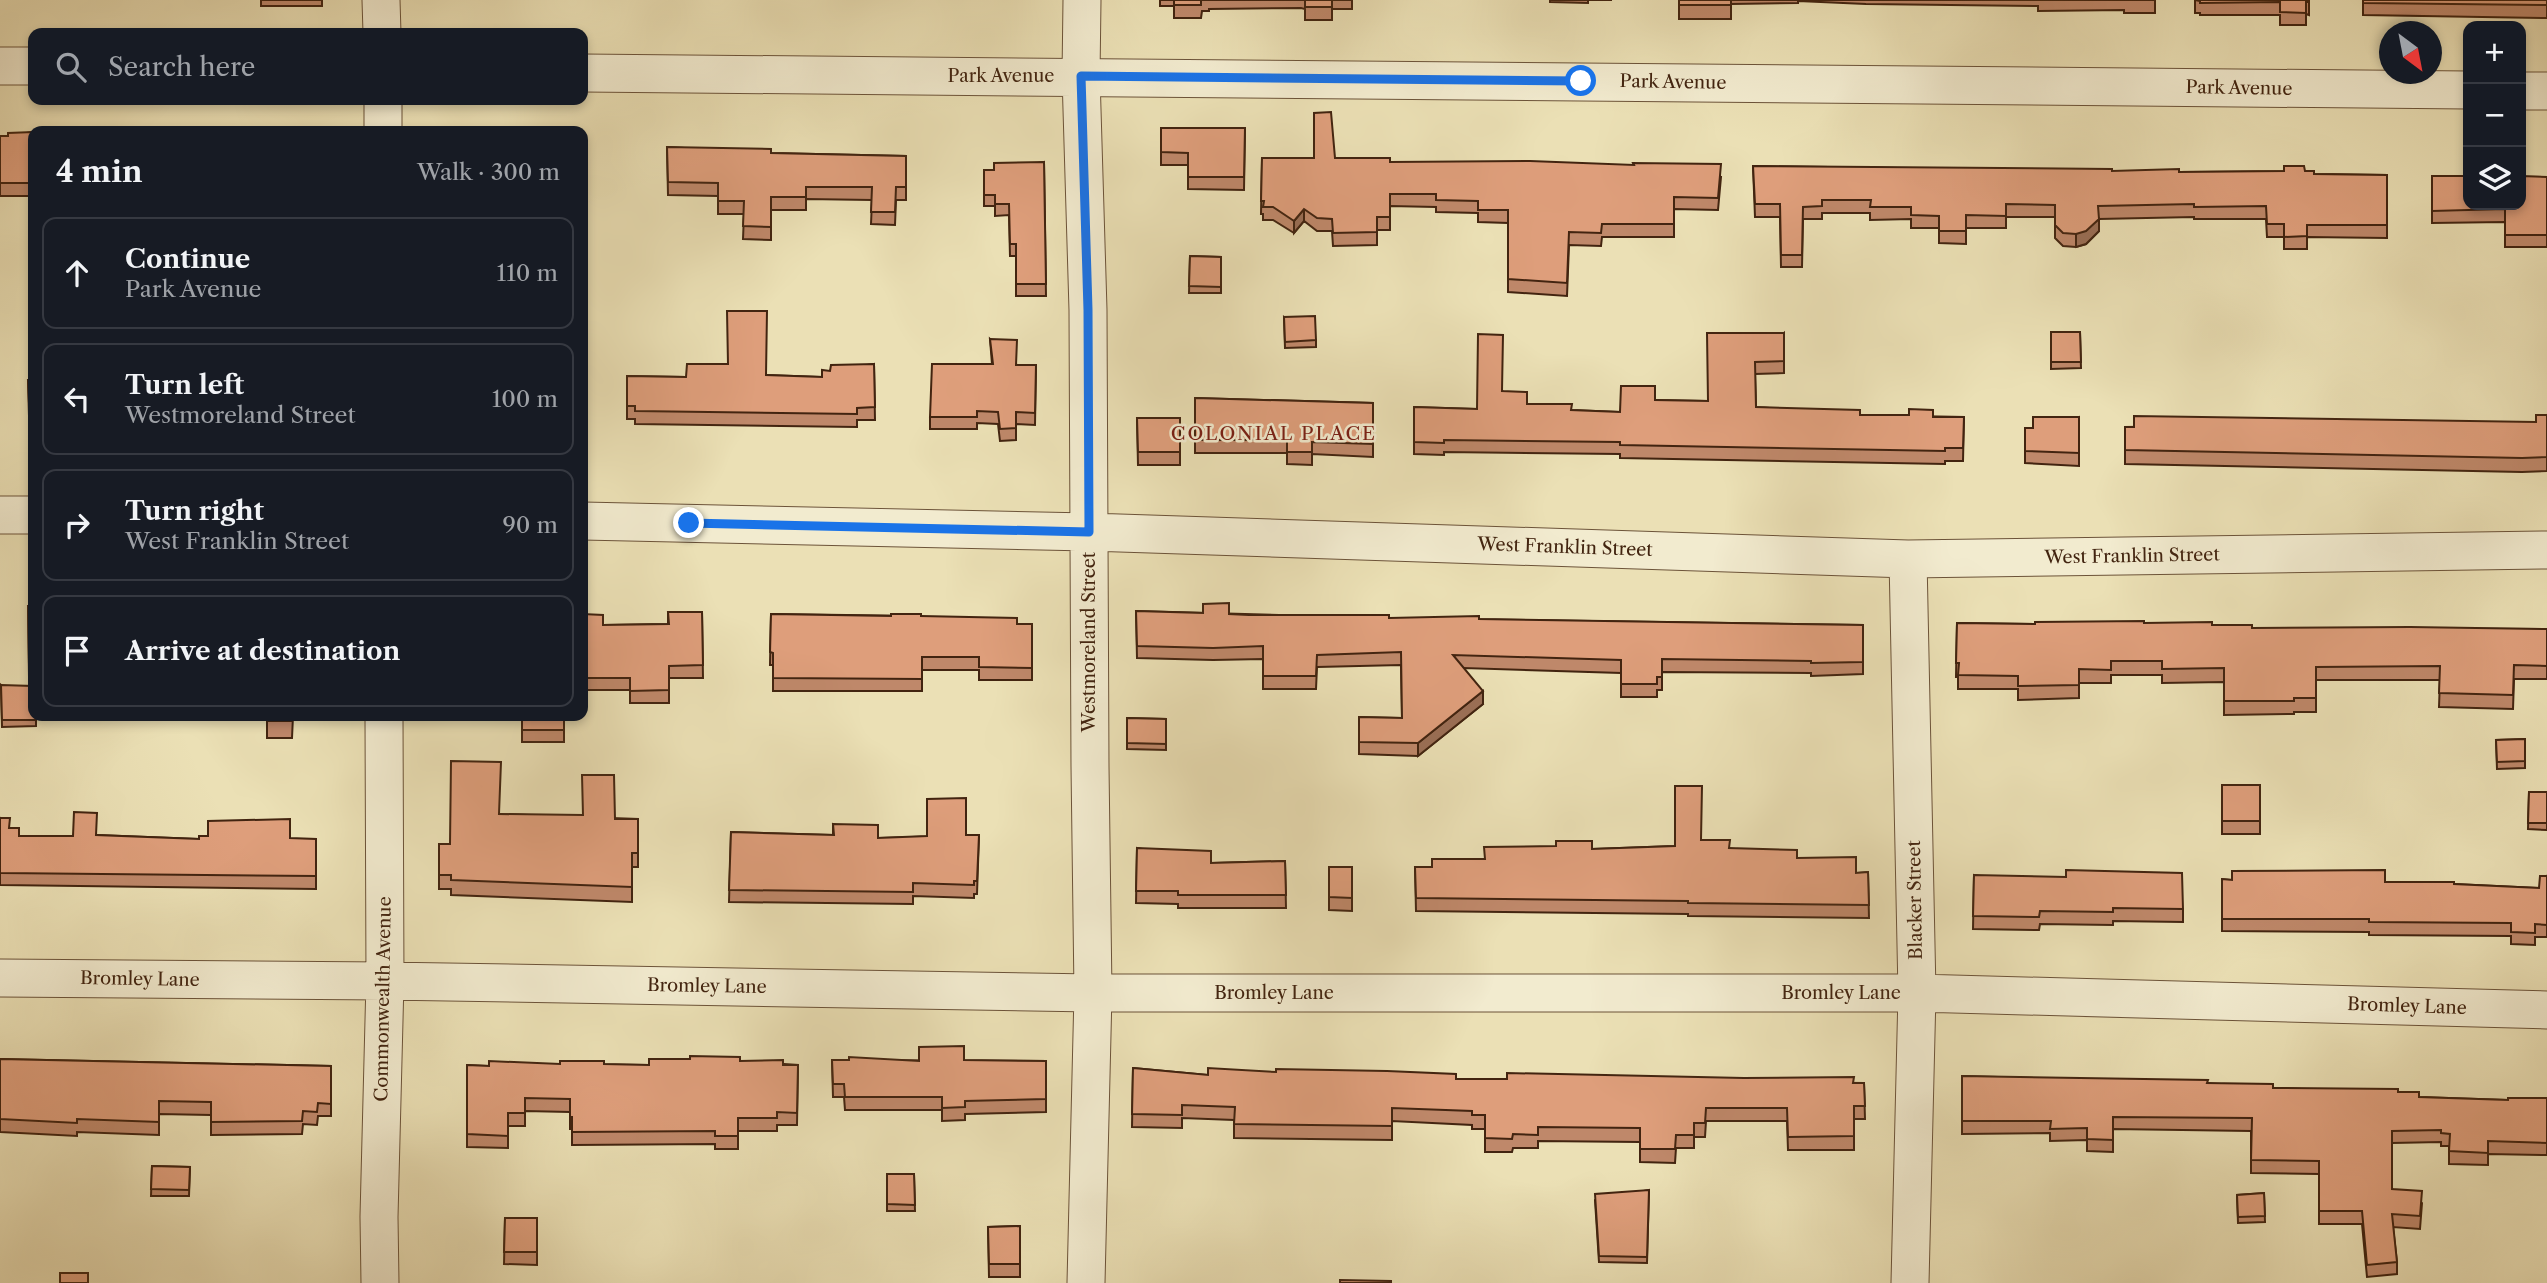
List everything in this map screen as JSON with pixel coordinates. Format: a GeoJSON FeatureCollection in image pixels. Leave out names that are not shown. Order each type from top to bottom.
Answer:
{"type":"FeatureCollection","features":[{"type":"Feature","properties":{"kind":"street"},"geometry":{"type":"LineString","coordinates":[[381,0],[382,28]]}},
{"type":"Feature","properties":{"kind":"street","name":"Westmoreland Street"},"geometry":{"type":"LineString","coordinates":[[1082,0],[1081,76],[1088,310],[1093,993],[1086,1283]]}},
{"type":"Feature","properties":{"kind":"street"},"geometry":{"type":"LineString","coordinates":[[0,66],[28,66]]}},
{"type":"Feature","properties":{"kind":"street","name":"Park Avenue"},"geometry":{"type":"LineString","coordinates":[[588,73],[2463,90]]}},
{"type":"Feature","properties":{"kind":"street"},"geometry":{"type":"LineString","coordinates":[[2526,91],[2547,91]]}},
{"type":"Feature","properties":{"kind":"street"},"geometry":{"type":"LineString","coordinates":[[383,105],[383,126]]}},
{"type":"Feature","properties":{"kind":"street"},"geometry":{"type":"LineString","coordinates":[[0,515],[28,515]]}},
{"type":"Feature","properties":{"kind":"street","name":"West Franklin Street"},"geometry":{"type":"LineString","coordinates":[[588,521],[1089,532],[1908,559],[2547,550]]}},
{"type":"Feature","properties":{"kind":"street","name":"Blacker Street"},"geometry":{"type":"LineString","coordinates":[[1908,559],[1917,993],[1910,1283]]}},
{"type":"Feature","properties":{"kind":"street","name":"Commonwealth Avenue"},"geometry":{"type":"LineString","coordinates":[[380,1283],[385,981],[384,721]]}},
{"type":"Feature","properties":{"kind":"street","name":"Bromley Lane"},"geometry":{"type":"LineString","coordinates":[[0,978],[385,981],[1093,993],[1917,993],[2547,1010]]}},
{"type":"Feature","properties":{"kind":"building"},"geometry":{"type":"Polygon","coordinates":[[[1174,0],[1201,0],[1201,5],[1174,5],[1174,0]]]}},
{"type":"Feature","properties":{"kind":"building"},"geometry":{"type":"Polygon","coordinates":[[[1305,0],[1332,0],[1332,7],[1305,7],[1305,0]]]}},
{"type":"Feature","properties":{"kind":"building"},"geometry":{"type":"Polygon","coordinates":[[[1679,0],[1731,0],[1731,5],[1679,5],[1679,0]]]}},
{"type":"Feature","properties":{"kind":"building"},"geometry":{"type":"Polygon","coordinates":[[[2195,0],[2309,2],[2306,2],[2306,13],[2280,12],[2280,2],[2200,3],[2195,0]]]}},
{"type":"Feature","properties":{"kind":"building"},"geometry":{"type":"Polygon","coordinates":[[[2363,0],[2547,0],[2547,5],[2363,3],[2363,0]]]}},
{"type":"Feature","properties":{"kind":"building"},"geometry":{"type":"Polygon","coordinates":[[[1331,112],[1335,158],[1390,158],[1390,162],[1721,164],[1718,198],[1674,197],[1674,224],[1602,224],[1601,233],[1569,232],[1567,283],[1508,279],[1508,210],[1478,210],[1478,201],[1436,200],[1436,194],[1390,194],[1390,217],[1377,217],[1377,232],[1333,233],[1332,219],[1317,218],[1304,209],[1294,221],[1273,207],[1263,207],[1262,158],[1314,158],[1314,113],[1331,112]]]}},
{"type":"Feature","properties":{"kind":"building"},"geometry":{"type":"Polygon","coordinates":[[[1161,128],[1245,128],[1244,177],[1188,177],[1188,153],[1161,152],[1161,128]]]}},
{"type":"Feature","properties":{"kind":"building"},"geometry":{"type":"Polygon","coordinates":[[[28,132],[28,183],[0,183],[0,136],[8,136],[8,133],[28,132]]]}},
{"type":"Feature","properties":{"kind":"building"},"geometry":{"type":"Polygon","coordinates":[[[667,147],[906,156],[906,187],[896,187],[895,212],[871,212],[872,187],[806,187],[806,197],[771,197],[771,227],[743,226],[744,201],[718,201],[718,183],[668,182],[667,147]]]}},
{"type":"Feature","properties":{"kind":"building"},"geometry":{"type":"Polygon","coordinates":[[[1044,162],[1046,284],[1016,284],[1016,244],[1010,244],[1009,204],[995,204],[995,195],[984,195],[984,170],[994,170],[994,163],[1044,162]]]}},
{"type":"Feature","properties":{"kind":"building"},"geometry":{"type":"Polygon","coordinates":[[[1753,166],[2112,171],[2179,169],[2179,172],[2284,171],[2284,166],[2304,166],[2305,171],[2314,171],[2314,174],[2387,175],[2387,225],[2307,225],[2307,236],[2284,237],[2284,224],[2267,224],[2266,206],[2098,206],[2099,219],[2086,231],[2076,234],[2063,233],[2055,225],[2055,205],[2006,204],[2006,216],[1966,215],[1966,231],[1939,231],[1939,216],[1911,215],[1911,207],[1870,207],[1871,200],[1822,200],[1822,206],[1803,207],[1802,255],[1781,255],[1780,204],[1755,204],[1753,166]]]}},
{"type":"Feature","properties":{"kind":"building"},"geometry":{"type":"Polygon","coordinates":[[[2432,176],[2463,176],[2463,210],[2468,210],[2432,211],[2432,176]]]}},
{"type":"Feature","properties":{"kind":"building"},"geometry":{"type":"Polygon","coordinates":[[[2526,176],[2547,177],[2547,235],[2505,235],[2505,210],[2526,210],[2526,176]]]}},
{"type":"Feature","properties":{"kind":"building"},"geometry":{"type":"Polygon","coordinates":[[[1190,256],[1221,257],[1221,287],[1189,286],[1190,256]]]}},
{"type":"Feature","properties":{"kind":"building"},"geometry":{"type":"Polygon","coordinates":[[[727,311],[767,311],[766,375],[822,377],[822,370],[830,371],[831,365],[874,364],[875,407],[857,408],[857,414],[635,411],[635,406],[627,406],[627,376],[686,377],[687,364],[728,364],[727,311]]]}},
{"type":"Feature","properties":{"kind":"building"},"geometry":{"type":"Polygon","coordinates":[[[1315,316],[1316,340],[1285,342],[1284,317],[1315,316]]]}},
{"type":"Feature","properties":{"kind":"building"},"geometry":{"type":"Polygon","coordinates":[[[2051,332],[2080,332],[2081,362],[2051,362],[2051,332]]]}},
{"type":"Feature","properties":{"kind":"building"},"geometry":{"type":"Polygon","coordinates":[[[1707,333],[1784,333],[1784,361],[1755,362],[1756,407],[1860,410],[1860,415],[1909,415],[1909,409],[1933,410],[1933,417],[1964,417],[1963,448],[1945,448],[1945,451],[1620,445],[1620,442],[1414,442],[1414,407],[1477,409],[1478,334],[1503,335],[1502,391],[1527,392],[1527,404],[1572,404],[1571,410],[1620,412],[1621,386],[1655,386],[1655,400],[1708,401],[1707,333]]]}},
{"type":"Feature","properties":{"kind":"building"},"geometry":{"type":"Polygon","coordinates":[[[990,339],[1017,340],[1016,365],[1036,365],[1035,413],[1016,412],[1016,428],[1000,429],[998,412],[977,411],[977,417],[930,417],[932,364],[993,364],[990,339]]]}},
{"type":"Feature","properties":{"kind":"building"},"geometry":{"type":"Polygon","coordinates":[[[1195,398],[1373,403],[1373,444],[1312,442],[1312,452],[1287,452],[1287,440],[1195,440],[1195,398]]]}},
{"type":"Feature","properties":{"kind":"building"},"geometry":{"type":"Polygon","coordinates":[[[2536,415],[2547,415],[2547,457],[2125,450],[2125,427],[2134,427],[2134,416],[2536,422],[2536,415]]]}},
{"type":"Feature","properties":{"kind":"building"},"geometry":{"type":"Polygon","coordinates":[[[2033,417],[2079,417],[2079,453],[2025,451],[2025,428],[2033,428],[2033,417]]]}},
{"type":"Feature","properties":{"kind":"building"},"geometry":{"type":"Polygon","coordinates":[[[1137,418],[1180,418],[1180,452],[1138,452],[1137,418]]]}},
{"type":"Feature","properties":{"kind":"building"},"geometry":{"type":"Polygon","coordinates":[[[1229,603],[1229,614],[1249,615],[1389,615],[1389,618],[1479,616],[1479,619],[1863,625],[1863,662],[1662,659],[1662,677],[1657,677],[1657,684],[1621,684],[1621,660],[1453,655],[1483,691],[1418,743],[1359,742],[1359,717],[1402,718],[1401,652],[1317,655],[1316,676],[1263,676],[1263,646],[1137,646],[1136,611],[1203,613],[1203,604],[1229,603]]]}},
{"type":"Feature","properties":{"kind":"building"},"geometry":{"type":"Polygon","coordinates":[[[668,612],[702,612],[703,665],[669,666],[669,690],[630,691],[630,678],[588,678],[588,614],[603,615],[603,625],[669,624],[668,612]]]}},
{"type":"Feature","properties":{"kind":"building"},"geometry":{"type":"Polygon","coordinates":[[[771,614],[921,614],[1017,618],[1017,624],[1032,624],[1032,668],[979,667],[979,657],[922,657],[922,679],[773,678],[773,653],[770,652],[771,614]]]}},
{"type":"Feature","properties":{"kind":"building"},"geometry":{"type":"Polygon","coordinates":[[[2212,622],[2212,625],[2252,625],[2252,628],[2547,629],[2547,666],[2514,665],[2513,695],[2439,693],[2440,666],[2316,667],[2316,698],[2294,698],[2294,701],[2224,701],[2224,668],[2162,669],[2162,661],[2111,661],[2111,670],[2079,669],[2079,685],[2018,686],[2018,676],[1958,675],[1957,623],[2212,622]]]}},
{"type":"Feature","properties":{"kind":"building"},"geometry":{"type":"Polygon","coordinates":[[[1,685],[28,686],[28,720],[2,720],[1,685]]]}},
{"type":"Feature","properties":{"kind":"building"},"geometry":{"type":"Polygon","coordinates":[[[1127,718],[1166,719],[1166,744],[1127,743],[1127,718]]]}},
{"type":"Feature","properties":{"kind":"building"},"geometry":{"type":"Polygon","coordinates":[[[522,721],[564,721],[564,730],[522,730],[522,721]]]}},
{"type":"Feature","properties":{"kind":"building"},"geometry":{"type":"Polygon","coordinates":[[[2525,739],[2525,761],[2497,762],[2496,740],[2525,739]]]}},
{"type":"Feature","properties":{"kind":"building"},"geometry":{"type":"Polygon","coordinates":[[[451,761],[501,762],[499,814],[583,815],[582,775],[614,775],[615,819],[638,819],[638,853],[632,853],[632,887],[451,880],[451,875],[439,875],[439,844],[450,844],[451,761]]]}},
{"type":"Feature","properties":{"kind":"building"},"geometry":{"type":"Polygon","coordinates":[[[2222,785],[2260,785],[2260,821],[2222,821],[2222,785]]]}},
{"type":"Feature","properties":{"kind":"building"},"geometry":{"type":"Polygon","coordinates":[[[1675,786],[1702,786],[1701,840],[1730,840],[1729,848],[1797,850],[1797,858],[1856,857],[1856,873],[1868,872],[1869,905],[1416,898],[1415,867],[1432,867],[1432,859],[1485,859],[1484,847],[1556,846],[1556,841],[1592,841],[1592,849],[1675,846],[1675,786]]]}},
{"type":"Feature","properties":{"kind":"building"},"geometry":{"type":"Polygon","coordinates":[[[2529,792],[2547,792],[2547,823],[2528,823],[2529,792]]]}},
{"type":"Feature","properties":{"kind":"building"},"geometry":{"type":"Polygon","coordinates":[[[966,798],[966,835],[979,835],[977,881],[974,881],[974,885],[913,883],[913,892],[729,890],[731,832],[834,835],[833,824],[878,825],[878,838],[927,836],[927,799],[966,798]]]}},
{"type":"Feature","properties":{"kind":"building"},"geometry":{"type":"Polygon","coordinates":[[[74,812],[97,813],[96,835],[199,839],[199,836],[208,836],[208,821],[290,819],[290,838],[316,839],[316,876],[0,873],[0,818],[10,818],[9,828],[19,828],[19,836],[73,836],[74,812]]]}},
{"type":"Feature","properties":{"kind":"building"},"geometry":{"type":"Polygon","coordinates":[[[1137,848],[1211,851],[1211,863],[1285,861],[1286,895],[1178,895],[1178,891],[1136,891],[1137,848]]]}},
{"type":"Feature","properties":{"kind":"building"},"geometry":{"type":"Polygon","coordinates":[[[1329,867],[1352,867],[1352,898],[1329,897],[1329,867]]]}},
{"type":"Feature","properties":{"kind":"building"},"geometry":{"type":"Polygon","coordinates":[[[2066,870],[2182,873],[2183,909],[2113,908],[2113,912],[2040,911],[2039,917],[1973,916],[1974,875],[2066,877],[2066,870]]]}},
{"type":"Feature","properties":{"kind":"building"},"geometry":{"type":"Polygon","coordinates":[[[2385,870],[2385,882],[2454,882],[2539,888],[2540,876],[2547,876],[2547,925],[2535,924],[2535,933],[2511,932],[2511,923],[2222,919],[2222,879],[2232,880],[2232,871],[2385,870]]]}},
{"type":"Feature","properties":{"kind":"building"},"geometry":{"type":"Polygon","coordinates":[[[964,1046],[964,1060],[1046,1061],[1046,1099],[965,1101],[965,1107],[942,1108],[942,1097],[845,1097],[844,1084],[833,1084],[832,1060],[849,1060],[849,1057],[919,1061],[919,1047],[964,1046]]]}},
{"type":"Feature","properties":{"kind":"building"},"geometry":{"type":"Polygon","coordinates":[[[690,1056],[740,1057],[740,1061],[783,1060],[783,1065],[798,1065],[797,1113],[777,1112],[777,1118],[738,1118],[738,1136],[715,1136],[715,1131],[572,1132],[570,1099],[525,1098],[525,1113],[508,1113],[508,1136],[467,1134],[467,1065],[489,1066],[489,1061],[560,1064],[560,1061],[604,1061],[604,1064],[649,1065],[649,1059],[690,1059],[690,1056]]]}},
{"type":"Feature","properties":{"kind":"building"},"geometry":{"type":"Polygon","coordinates":[[[0,1059],[331,1066],[331,1104],[318,1103],[317,1112],[303,1111],[302,1121],[211,1122],[211,1102],[159,1101],[159,1122],[77,1119],[77,1123],[0,1119],[0,1059]]]}},
{"type":"Feature","properties":{"kind":"building"},"geometry":{"type":"Polygon","coordinates":[[[1133,1068],[1208,1075],[1208,1068],[1276,1072],[1276,1069],[1387,1071],[1456,1074],[1456,1079],[1507,1079],[1507,1073],[1744,1078],[1854,1077],[1853,1083],[1864,1083],[1865,1106],[1854,1106],[1854,1136],[1788,1137],[1787,1108],[1706,1108],[1705,1123],[1694,1123],[1694,1135],[1676,1135],[1675,1149],[1640,1149],[1640,1128],[1538,1127],[1538,1135],[1513,1134],[1512,1139],[1485,1138],[1485,1115],[1472,1115],[1472,1111],[1392,1108],[1392,1126],[1234,1124],[1235,1107],[1182,1105],[1182,1115],[1132,1114],[1133,1068]]]}},
{"type":"Feature","properties":{"kind":"building"},"geometry":{"type":"Polygon","coordinates":[[[1962,1076],[2208,1080],[2207,1083],[2273,1084],[2273,1088],[2398,1089],[2398,1092],[2419,1092],[2419,1097],[2508,1100],[2547,1098],[2547,1143],[2488,1141],[2488,1153],[2449,1151],[2450,1134],[2441,1133],[2441,1130],[2392,1131],[2392,1189],[2422,1191],[2420,1216],[2392,1214],[2397,1262],[2367,1265],[2362,1211],[2319,1211],[2319,1161],[2251,1160],[2252,1118],[2113,1117],[2113,1140],[2087,1139],[2087,1128],[2050,1129],[2051,1121],[1962,1121],[1962,1076]]]}},
{"type":"Feature","properties":{"kind":"building"},"geometry":{"type":"Polygon","coordinates":[[[152,1166],[190,1167],[189,1190],[151,1189],[152,1166]]]}},
{"type":"Feature","properties":{"kind":"building"},"geometry":{"type":"Polygon","coordinates":[[[887,1174],[914,1174],[915,1205],[887,1204],[887,1174]]]}},
{"type":"Feature","properties":{"kind":"building"},"geometry":{"type":"Polygon","coordinates":[[[1649,1190],[1647,1257],[1599,1256],[1595,1194],[1649,1190]]]}},
{"type":"Feature","properties":{"kind":"building"},"geometry":{"type":"Polygon","coordinates":[[[2264,1193],[2265,1216],[2238,1217],[2237,1195],[2264,1193]]]}},
{"type":"Feature","properties":{"kind":"building"},"geometry":{"type":"Polygon","coordinates":[[[505,1218],[537,1218],[537,1252],[504,1252],[505,1218]]]}},
{"type":"Feature","properties":{"kind":"building"},"geometry":{"type":"Polygon","coordinates":[[[1020,1226],[1020,1264],[989,1264],[988,1227],[1020,1226]]]}},
{"type":"Feature","properties":{"kind":"building"},"geometry":{"type":"Polygon","coordinates":[[[60,1273],[88,1273],[88,1283],[60,1283],[60,1273]]]}},
{"type":"Feature","properties":{"kind":"building"},"geometry":{"type":"Polygon","coordinates":[[[1340,1280],[1391,1281],[1391,1283],[1340,1283],[1340,1280]]]}},
{"type":"Feature","properties":{"kind":"district","name":"COLONIAL PLACE"},"geometry":{"type":"Point","coordinates":[1274,433]}},
{"type":"Feature","properties":{"kind":"route"},"geometry":{"type":"LineString","coordinates":[[689,523],[1089,532],[1088,310],[1081,76],[1581,81]]}}]}
